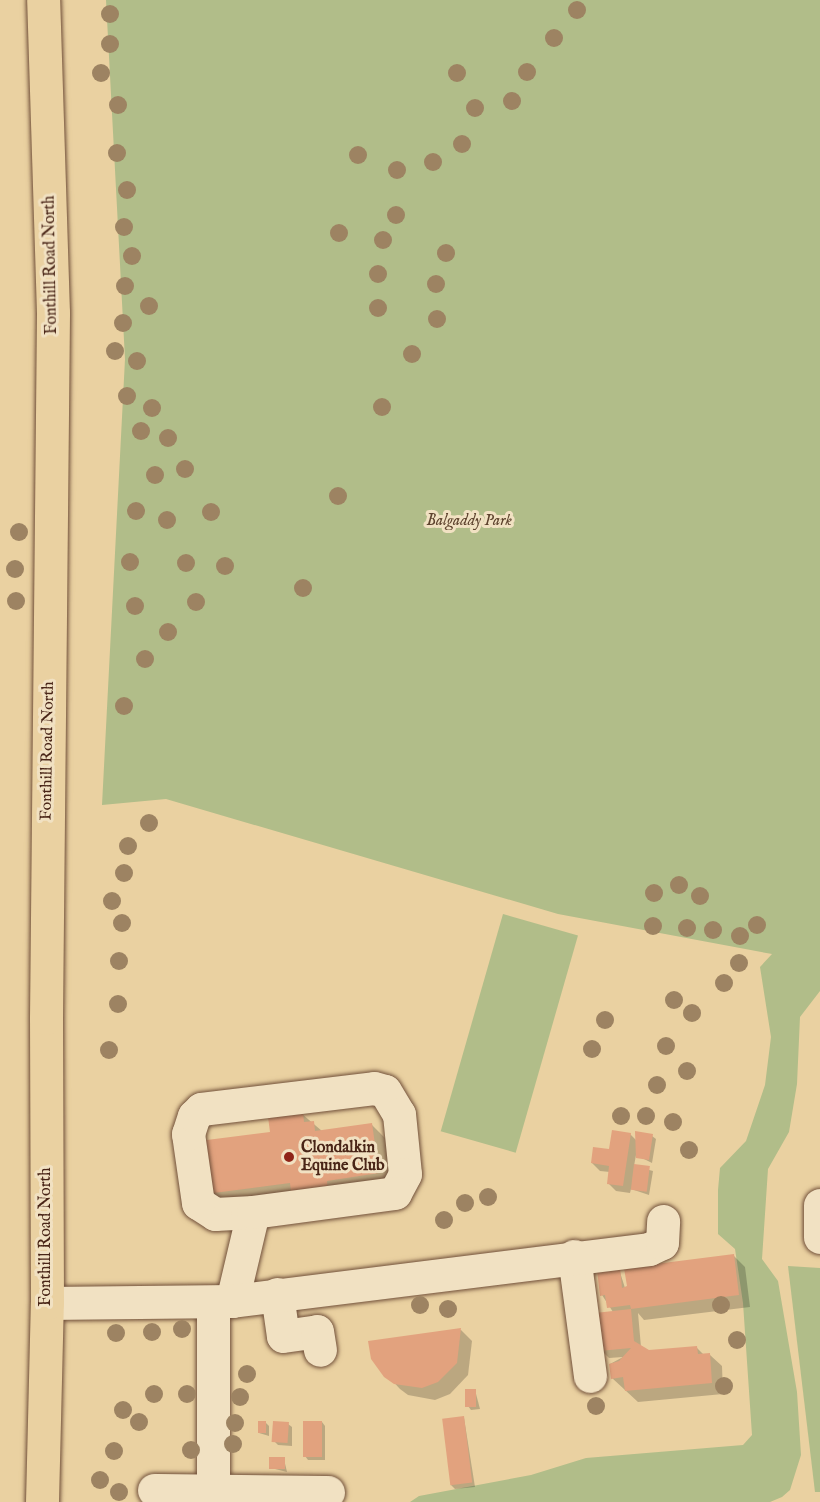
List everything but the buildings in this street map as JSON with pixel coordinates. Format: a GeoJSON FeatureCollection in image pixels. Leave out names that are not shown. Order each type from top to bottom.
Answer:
{"type":"FeatureCollection","features":[{"type":"Feature","properties":{"kind":"main road","name":"Fonthill Road North"},"geometry":{"type":"LineString","coordinates":[[42,1502],[47,1303],[46,1018],[53,313],[43,0]]}},
{"type":"Feature","properties":{"kind":"lane"},"geometry":{"type":"LineString","coordinates":[[374,1088],[385,1091],[399,1114],[405,1174],[395,1193],[253,1212],[215,1214],[198,1203],[189,1125],[201,1109],[374,1088]]}},
{"type":"Feature","properties":{"kind":"lane"},"geometry":{"type":"LineString","coordinates":[[820,1205],[820,1237]]}},
{"type":"Feature","properties":{"kind":"lane"},"geometry":{"type":"LineString","coordinates":[[213,1491],[223,1302],[253,1212]]}},
{"type":"Feature","properties":{"kind":"lane"},"geometry":{"type":"LineString","coordinates":[[47,1303],[223,1302],[277,1293],[574,1256],[649,1249],[662,1243],[663,1221]]}},
{"type":"Feature","properties":{"kind":"lane"},"geometry":{"type":"LineString","coordinates":[[574,1256],[590,1376]]}},
{"type":"Feature","properties":{"kind":"lane"},"geometry":{"type":"LineString","coordinates":[[277,1293],[283,1336],[318,1331],[320,1350]]}},
{"type":"Feature","properties":{"kind":"lane"},"geometry":{"type":"LineString","coordinates":[[154,1490],[328,1492]]}},
{"type":"Feature","properties":{"kind":"green space","name":"Balgaddy Park"},"geometry":{"type":"Polygon","coordinates":[[[106,0],[820,0],[820,991],[800,1017],[797,1084],[789,1132],[768,1169],[762,1259],[778,1281],[797,1392],[801,1455],[790,1490],[782,1497],[770,1502],[410,1502],[419,1496],[531,1475],[586,1458],[743,1445],[752,1435],[743,1303],[735,1249],[718,1234],[718,1190],[720,1168],[746,1141],[765,1085],[771,1037],[760,967],[772,954],[558,914],[166,799],[102,805],[125,359],[106,0]]]}},
{"type":"Feature","properties":{"kind":"green space"},"geometry":{"type":"Polygon","coordinates":[[[503,914],[578,935],[516,1153],[441,1131],[503,914]]]}},
{"type":"Feature","properties":{"kind":"green space"},"geometry":{"type":"Polygon","coordinates":[[[788,1266],[820,1268],[820,1492],[815,1492],[788,1266]]]}},
{"type":"Feature","properties":{"kind":"place","name":"Clondalkin Equine Club"},"geometry":{"type":"Point","coordinates":[289,1157]}}]}
